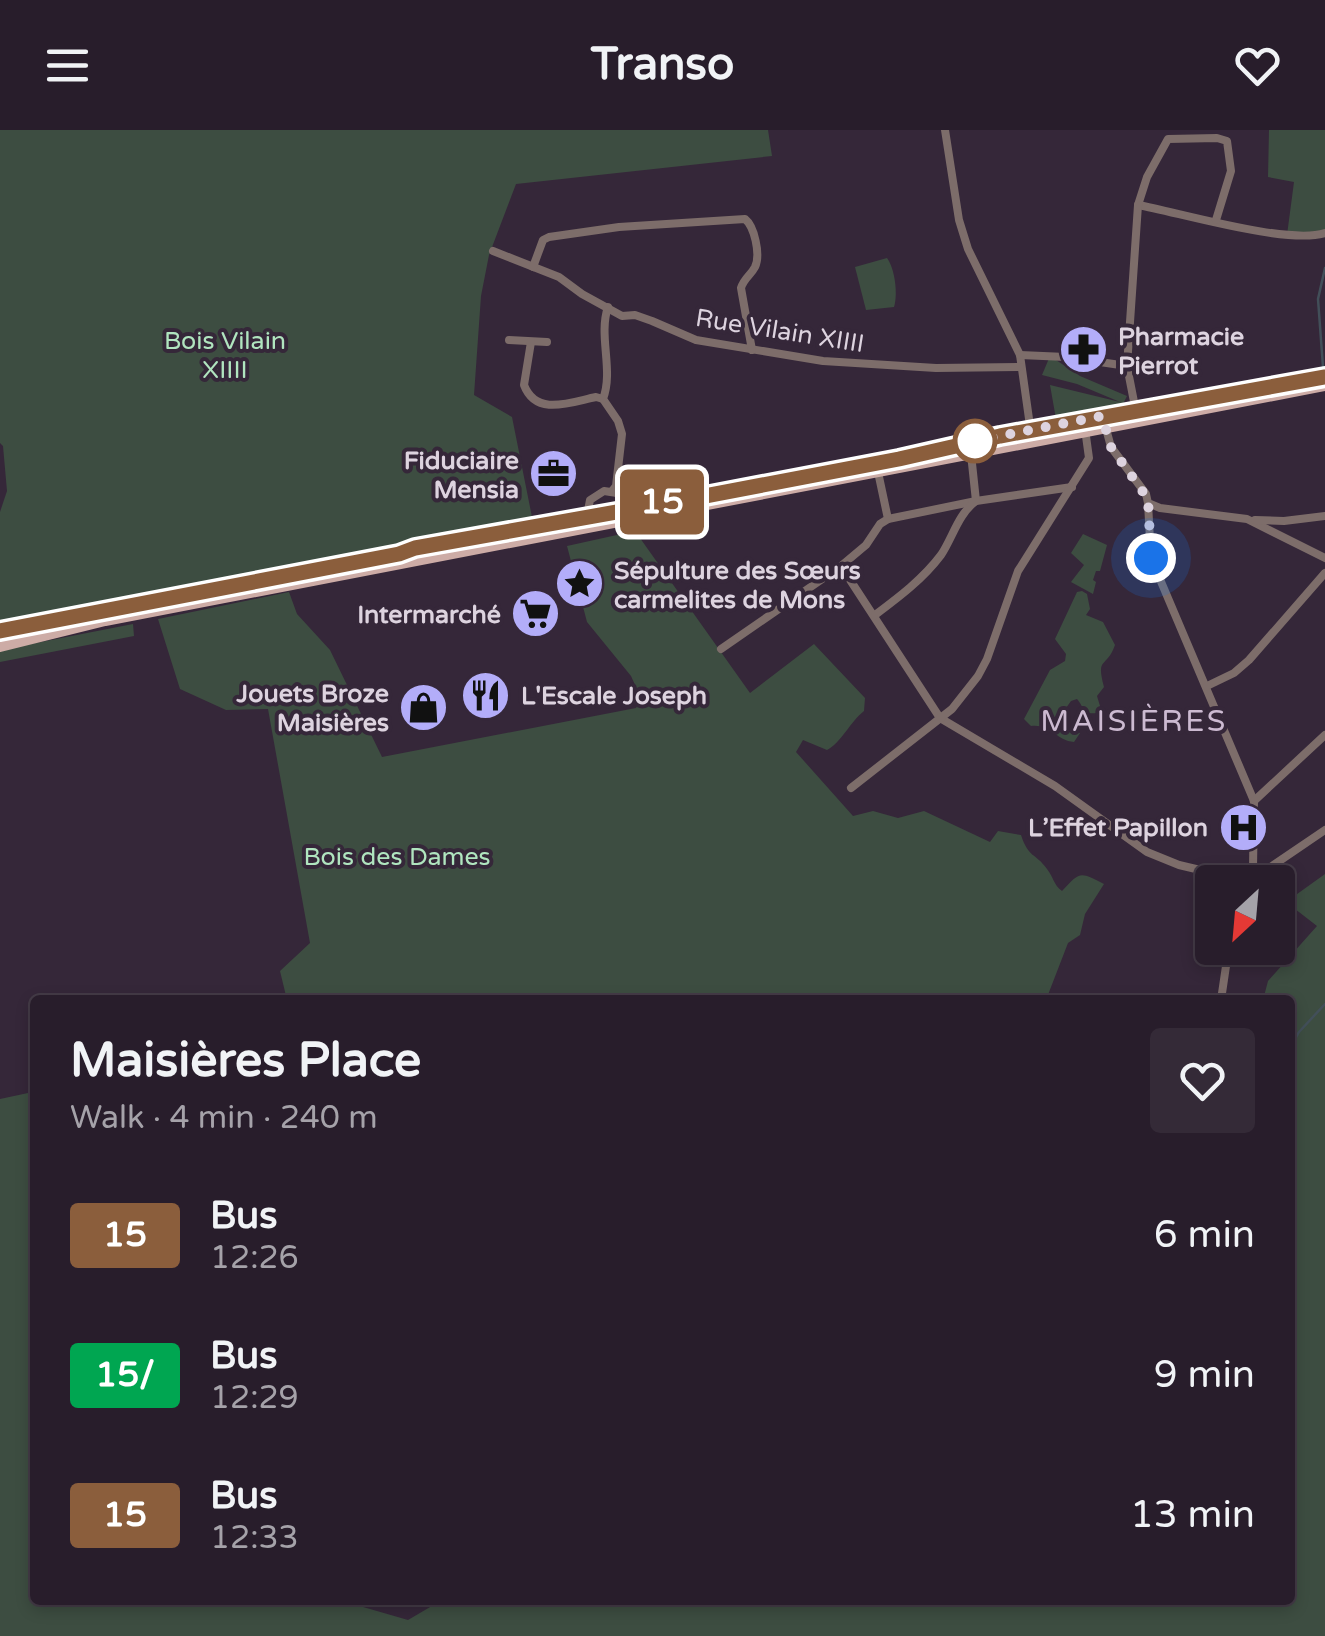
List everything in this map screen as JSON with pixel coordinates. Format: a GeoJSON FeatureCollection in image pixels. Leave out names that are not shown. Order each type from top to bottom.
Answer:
{"type":"FeatureCollection","features":[{"type":"Feature","properties":{"kind":"main road"},"geometry":{"type":"LineString","coordinates":[[1104,422],[1136,412],[1325,377]]}},
{"type":"Feature","properties":{"kind":"main road"},"geometry":{"type":"LineString","coordinates":[[0,631],[587,516],[1325,385]]}},
{"type":"Feature","properties":{"kind":"main road"},"geometry":{"type":"LineString","coordinates":[[0,646],[106,620],[971,454],[1031,436]]}},
{"type":"Feature","properties":{"kind":"street"},"geometry":{"type":"LineString","coordinates":[[945,130],[964,237],[1020,356],[1031,436]]}},
{"type":"Feature","properties":{"kind":"street"},"geometry":{"type":"LineString","coordinates":[[1136,412],[1127,366],[1138,205],[1166,140],[1223,138],[1229,146],[1230,171],[1216,220]]}},
{"type":"Feature","properties":{"kind":"street"},"geometry":{"type":"LineString","coordinates":[[1138,205],[1284,235],[1308,237],[1325,233]]}},
{"type":"Feature","properties":{"kind":"street"},"geometry":{"type":"LineString","coordinates":[[533,267],[543,240],[549,236],[745,219],[752,225],[757,261],[741,288],[752,350]]}},
{"type":"Feature","properties":{"kind":"street","name":"Rue Vilain XIIII"},"geometry":{"type":"LineString","coordinates":[[493,251],[559,277],[622,316],[635,315],[696,340],[866,364],[1020,367]]}},
{"type":"Feature","properties":{"kind":"street"},"geometry":{"type":"LineString","coordinates":[[603,399],[603,325],[608,307]]}},
{"type":"Feature","properties":{"kind":"street"},"geometry":{"type":"LineString","coordinates":[[510,340],[546,342]]}},
{"type":"Feature","properties":{"kind":"street"},"geometry":{"type":"LineString","coordinates":[[530,342],[524,385],[535,402],[549,406],[596,397],[603,399],[618,420],[622,434],[616,486],[593,496],[587,516]]}},
{"type":"Feature","properties":{"kind":"street"},"geometry":{"type":"LineString","coordinates":[[1020,356],[1066,357],[1127,366]]}},
{"type":"Feature","properties":{"kind":"street"},"geometry":{"type":"LineString","coordinates":[[1104,422],[1111,447],[1146,494],[1151,558],[1254,800],[1253,865]]}},
{"type":"Feature","properties":{"kind":"street"},"geometry":{"type":"LineString","coordinates":[[851,788],[952,710],[983,668],[1018,571],[1089,458],[1085,426]]}},
{"type":"Feature","properties":{"kind":"street"},"geometry":{"type":"LineString","coordinates":[[971,454],[976,500]]}},
{"type":"Feature","properties":{"kind":"street"},"geometry":{"type":"LineString","coordinates":[[878,472],[888,519]]}},
{"type":"Feature","properties":{"kind":"street"},"geometry":{"type":"LineString","coordinates":[[721,649],[841,566],[888,519],[976,500],[1072,486]]}},
{"type":"Feature","properties":{"kind":"street"},"geometry":{"type":"LineString","coordinates":[[612,491],[622,497],[628,509],[620,522]]}},
{"type":"Feature","properties":{"kind":"street"},"geometry":{"type":"LineString","coordinates":[[875,615],[904,594],[938,558],[965,510],[976,500]]}},
{"type":"Feature","properties":{"kind":"street"},"geometry":{"type":"LineString","coordinates":[[1148,503],[1160,508],[1247,519],[1284,521],[1325,516]]}},
{"type":"Feature","properties":{"kind":"street"},"geometry":{"type":"LineString","coordinates":[[1247,519],[1325,558]]}},
{"type":"Feature","properties":{"kind":"street"},"geometry":{"type":"LineString","coordinates":[[841,566],[940,718],[1056,786],[1147,852],[1195,870]]}},
{"type":"Feature","properties":{"kind":"street"},"geometry":{"type":"LineString","coordinates":[[1208,686],[1234,673],[1248,660],[1325,573]]}},
{"type":"Feature","properties":{"kind":"street"},"geometry":{"type":"LineString","coordinates":[[1254,800],[1325,735]]}},
{"type":"Feature","properties":{"kind":"street"},"geometry":{"type":"LineString","coordinates":[[1275,865],[1325,830]]}},
{"type":"Feature","properties":{"kind":"street"},"geometry":{"type":"LineString","coordinates":[[1221,995],[1227,965]]}},
{"type":"Feature","properties":{"kind":"green space","name":"Bois Vilain XIIII"},"geometry":{"type":"Polygon","coordinates":[[[0,130],[768,130],[772,156],[516,184],[489,255],[481,296],[474,395],[512,417],[533,522],[0,623],[0,512],[7,491],[0,443],[0,130]]]}},
{"type":"Feature","properties":{"kind":"green space"},"geometry":{"type":"Polygon","coordinates":[[[1269,130],[1325,130],[1325,233],[1287,235],[1294,182],[1268,177],[1269,130]]]}},
{"type":"Feature","properties":{"kind":"green space"},"geometry":{"type":"Polygon","coordinates":[[[887,258],[895,282],[894,307],[866,310],[855,267],[887,258]]]}},
{"type":"Feature","properties":{"kind":"green space"},"geometry":{"type":"Polygon","coordinates":[[[1050,356],[1080,376],[1127,396],[1123,404],[1129,406],[1056,419],[1050,385],[1120,402],[1042,375],[1050,356]]]}},
{"type":"Feature","properties":{"kind":"green space","name":"Bois des Dames"},"geometry":{"type":"Polygon","coordinates":[[[635,531],[750,693],[814,644],[865,698],[864,711],[832,747],[827,750],[803,740],[796,752],[853,816],[873,811],[898,818],[924,811],[990,842],[998,831],[1021,835],[1062,891],[1080,876],[1104,884],[1085,914],[1080,935],[1068,943],[1048,995],[286,995],[280,971],[310,943],[268,709],[226,710],[180,689],[158,619],[289,592],[297,614],[330,650],[382,757],[636,708],[641,698],[631,676],[587,622],[567,546],[635,531]]]}},
{"type":"Feature","properties":{"kind":"green space"},"geometry":{"type":"Polygon","coordinates":[[[1083,534],[1107,545],[1100,571],[1096,571],[1093,580],[1093,594],[1071,582],[1084,565],[1071,553],[1083,534]]]}},
{"type":"Feature","properties":{"kind":"green space"},"geometry":{"type":"Polygon","coordinates":[[[1077,592],[1087,594],[1090,609],[1086,615],[1103,622],[1115,645],[1102,666],[1104,687],[1097,696],[1097,713],[1086,712],[1077,699],[1061,715],[1066,728],[1080,733],[1074,742],[1031,726],[1024,719],[1050,670],[1065,661],[1066,654],[1055,639],[1077,592]]]}},
{"type":"Feature","properties":{"kind":"green space"},"geometry":{"type":"Polygon","coordinates":[[[133,624],[134,636],[0,662],[0,650],[133,624]]]}},
{"type":"Feature","properties":{"kind":"green space"},"geometry":{"type":"Polygon","coordinates":[[[1325,874],[1325,1636],[0,1636],[0,1099],[28,1093],[30,1605],[356,1605],[408,1620],[434,1605],[1295,1605],[1295,995],[1264,995],[1268,981],[1282,965],[1295,965],[1295,951],[1317,926],[1295,909],[1295,896],[1325,874]]]}},
{"type":"Feature","properties":{"kind":"waterway"},"geometry":{"type":"LineString","coordinates":[[1323,367],[1318,299],[1325,268]]}},
{"type":"Feature","properties":{"kind":"waterway"},"geometry":{"type":"LineString","coordinates":[[1295,1039],[1325,1004]]}},
{"type":"Feature","properties":{"kind":"bus line","name":"15"},"geometry":{"type":"LineString","coordinates":[[0,631],[415,548],[935,452],[1102,416],[1325,377]]}},
{"type":"Feature","properties":{"kind":"place","name":"Pharmacie Pierrot"},"geometry":{"type":"Point","coordinates":[1083,350]}},
{"type":"Feature","properties":{"kind":"place","name":"Fiduciaire Mensia"},"geometry":{"type":"Point","coordinates":[554,474]}},
{"type":"Feature","properties":{"kind":"place","name":"Sépulture des Sœurs carmelites de Mons"},"geometry":{"type":"Point","coordinates":[579,584]}},
{"type":"Feature","properties":{"kind":"place","name":"Intermarché"},"geometry":{"type":"Point","coordinates":[536,614]}},
{"type":"Feature","properties":{"kind":"place","name":"L'Escale Joseph"},"geometry":{"type":"Point","coordinates":[486,695]}},
{"type":"Feature","properties":{"kind":"place","name":"Jouets Broze Maisières"},"geometry":{"type":"Point","coordinates":[424,707]}},
{"type":"Feature","properties":{"kind":"place","name":"L’Effet Papillon"},"geometry":{"type":"Point","coordinates":[1243,827]}},
{"type":"Feature","properties":{"kind":"district","name":"MAISIÈRES"},"geometry":{"type":"Point","coordinates":[1134,721]}},
{"type":"Feature","properties":{"kind":"route"},"geometry":{"type":"LineString","coordinates":[[975,441],[1102,416],[1111,447],[1148,499],[1151,558]]}}]}
